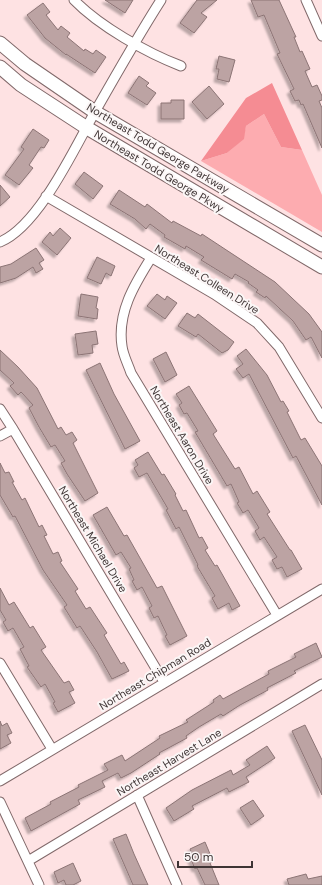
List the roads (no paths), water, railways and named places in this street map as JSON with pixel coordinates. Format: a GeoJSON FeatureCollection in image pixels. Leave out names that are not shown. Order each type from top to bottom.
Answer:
{"type":"FeatureCollection","features":[{"type":"Feature","properties":{"kind":"main road","name":"Northeast Todd George Parkway"},"geometry":{"type":"LineString","coordinates":[[0,43],[25,64],[95,112],[322,245]]}},
{"type":"Feature","properties":{"kind":"main road","name":"Northeast Todd George Pkwy"},"geometry":{"type":"LineString","coordinates":[[0,67],[22,85],[87,128],[322,268]]}},
{"type":"Feature","properties":{"kind":"street"},"geometry":{"type":"LineString","coordinates":[[74,0],[85,12],[134,43],[167,61],[181,66]]}},
{"type":"Feature","properties":{"kind":"street"},"geometry":{"type":"LineString","coordinates":[[0,242],[18,231],[32,217],[46,196],[87,128],[134,43],[161,0]]}},
{"type":"Feature","properties":{"kind":"street"},"geometry":{"type":"LineString","coordinates":[[306,0],[322,36]]}},
{"type":"Feature","properties":{"kind":"street","name":"Northeast Colleen Drive"},"geometry":{"type":"LineString","coordinates":[[46,196],[214,294],[257,323],[279,347],[322,418]]}},
{"type":"Feature","properties":{"kind":"street","name":"Northeast Aaron Drive"},"geometry":{"type":"LineString","coordinates":[[151,258],[134,285],[122,318],[122,347],[131,373],[277,615]]}},
{"type":"Feature","properties":{"kind":"street","name":"Northeast Michael Drive"},"geometry":{"type":"LineString","coordinates":[[0,409],[13,428],[164,682]]}},
{"type":"Feature","properties":{"kind":"street"},"geometry":{"type":"LineString","coordinates":[[0,436],[13,428]]}},
{"type":"Feature","properties":{"kind":"street","name":"Northeast Chipman Road"},"geometry":{"type":"LineString","coordinates":[[0,781],[322,589]]}},
{"type":"Feature","properties":{"kind":"street"},"geometry":{"type":"LineString","coordinates":[[0,663],[52,749]]}},
{"type":"Feature","properties":{"kind":"street","name":"Northeast Harvest Lane"},"geometry":{"type":"LineString","coordinates":[[28,861],[136,795],[321,688]]}},
{"type":"Feature","properties":{"kind":"street"},"geometry":{"type":"LineString","coordinates":[[136,795],[177,885]]}},
{"type":"Feature","properties":{"kind":"street"},"geometry":{"type":"LineString","coordinates":[[0,802],[39,885]]}}]}
